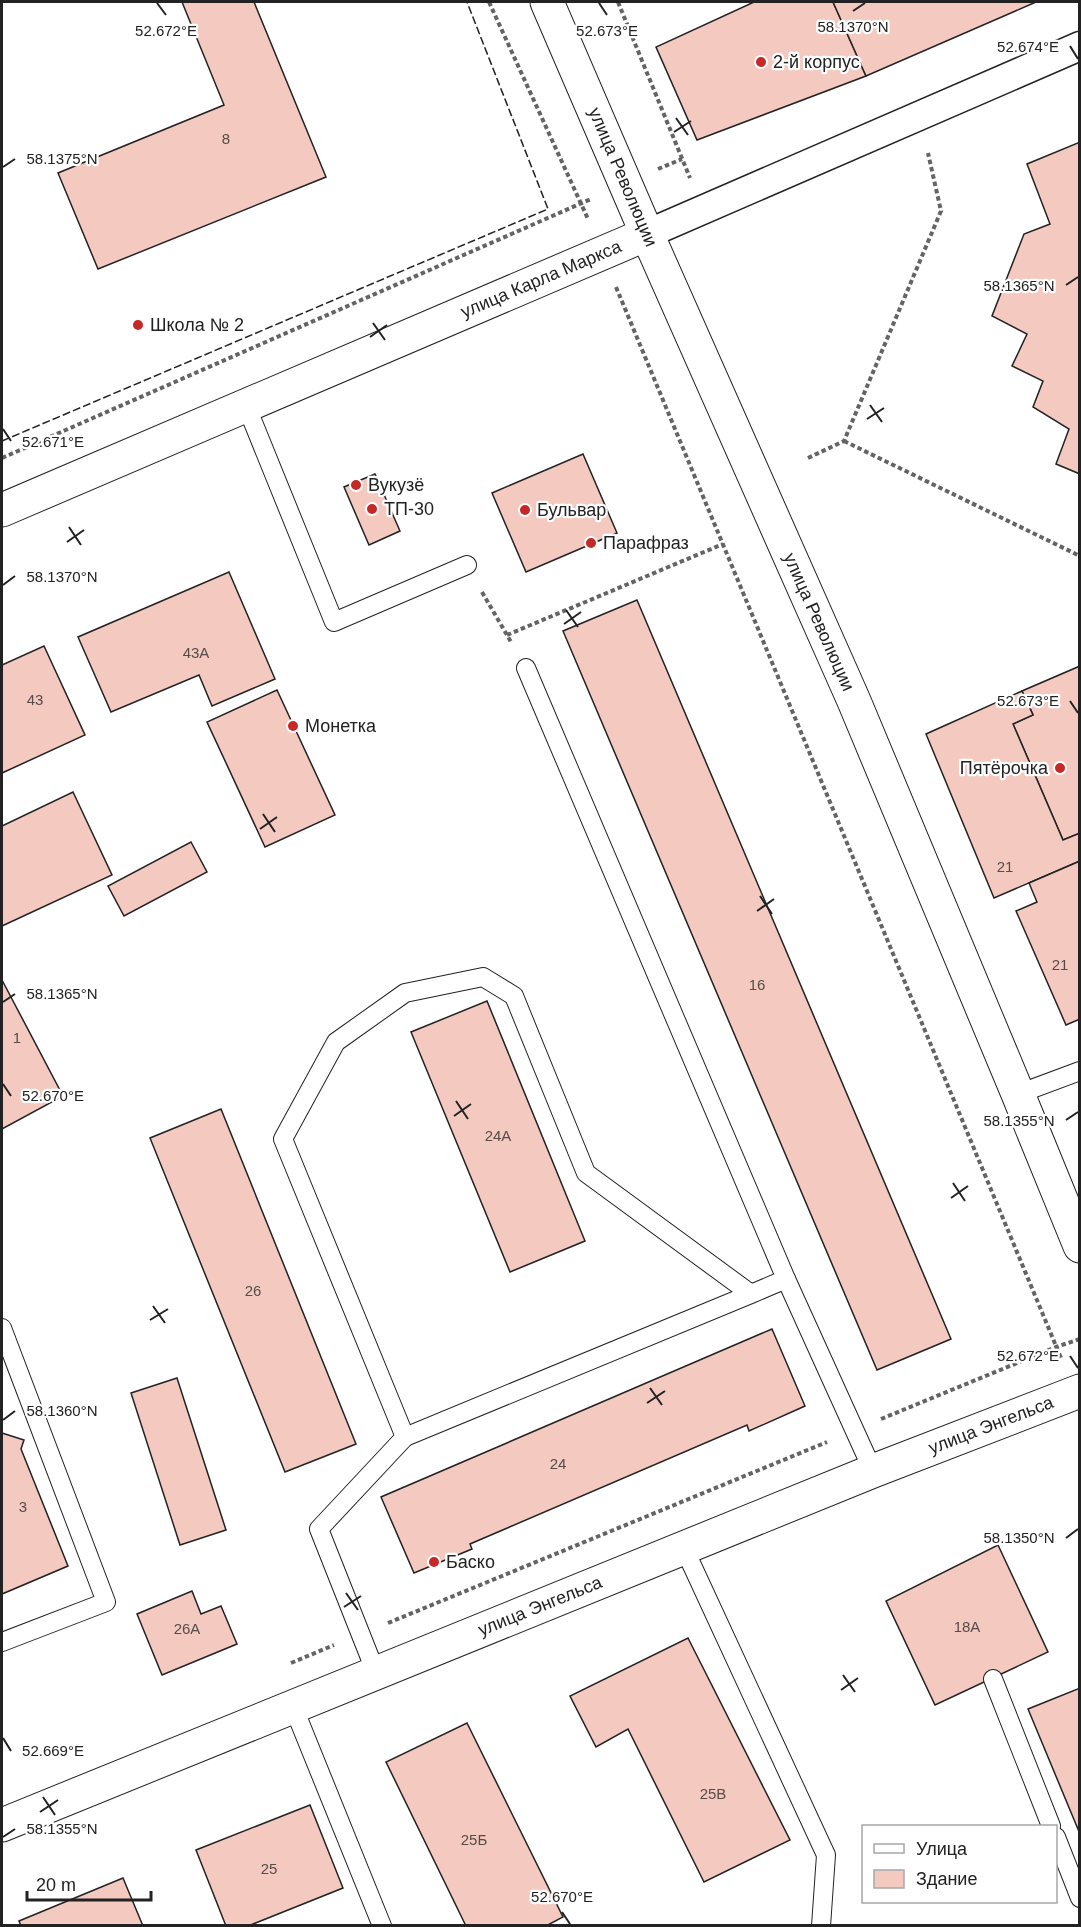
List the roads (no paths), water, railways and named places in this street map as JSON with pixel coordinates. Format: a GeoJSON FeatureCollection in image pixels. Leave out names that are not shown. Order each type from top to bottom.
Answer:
{"type":"FeatureCollection","features":[{"type":"Feature","properties":{"kind":"street","name":"улица Революции"},"geometry":{"type":"LineString","coordinates":[[548,2],[647,234],[854,701],[1080,1246]]}},
{"type":"Feature","properties":{"kind":"street","name":"улица Карла Маркса"},"geometry":{"type":"LineString","coordinates":[[2,510],[1080,46]]}},
{"type":"Feature","properties":{"kind":"street","name":"улица Энгельса"},"geometry":{"type":"LineString","coordinates":[[2,1825],[873,1471],[1077,1392]]}},
{"type":"Feature","properties":{"kind":"lane"},"geometry":{"type":"LineString","coordinates":[[246,405],[334,622],[467,565]]}},
{"type":"Feature","properties":{"kind":"lane"},"geometry":{"type":"LineString","coordinates":[[526,668],[786,1279],[873,1471]]}},
{"type":"Feature","properties":{"kind":"lane"},"geometry":{"type":"LineString","coordinates":[[405,1437],[283,1139],[336,1041],[405,993],[483,977],[514,996],[586,1173],[751,1294]]}},
{"type":"Feature","properties":{"kind":"lane"},"geometry":{"type":"LineString","coordinates":[[1018,1094],[1080,1071]]}},
{"type":"Feature","properties":{"kind":"lane"},"geometry":{"type":"LineString","coordinates":[[376,1673],[319,1529],[405,1437],[786,1279]]}},
{"type":"Feature","properties":{"kind":"lane"},"geometry":{"type":"LineString","coordinates":[[2,1328],[106,1602],[2,1642]]}},
{"type":"Feature","properties":{"kind":"lane"},"geometry":{"type":"LineString","coordinates":[[684,1548],[826,1855],[821,1926]]}},
{"type":"Feature","properties":{"kind":"lane"},"geometry":{"type":"LineString","coordinates":[[993,1679],[1051,1825]]}},
{"type":"Feature","properties":{"kind":"lane"},"geometry":{"type":"LineString","coordinates":[[293,1706],[378,1924]]}},
{"type":"Feature","properties":{"kind":"lane"},"geometry":{"type":"LineString","coordinates":[[1057,1840],[1080,1898]]}},
{"type":"Feature","properties":{"kind":"place","name":"2-й корпус"},"geometry":{"type":"Point","coordinates":[761,62]}},
{"type":"Feature","properties":{"kind":"place","name":"Школа № 2"},"geometry":{"type":"Point","coordinates":[138,325]}},
{"type":"Feature","properties":{"kind":"place","name":"Вукузё"},"geometry":{"type":"Point","coordinates":[356,485]}},
{"type":"Feature","properties":{"kind":"place","name":"ТП-30"},"geometry":{"type":"Point","coordinates":[372,509]}},
{"type":"Feature","properties":{"kind":"place","name":"Бульвар"},"geometry":{"type":"Point","coordinates":[525,510]}},
{"type":"Feature","properties":{"kind":"place","name":"Парафраз"},"geometry":{"type":"Point","coordinates":[591,543]}},
{"type":"Feature","properties":{"kind":"place","name":"Монетка"},"geometry":{"type":"Point","coordinates":[293,726]}},
{"type":"Feature","properties":{"kind":"place","name":"Пятёрочка"},"geometry":{"type":"Point","coordinates":[1060,768]}},
{"type":"Feature","properties":{"kind":"place","name":"Баско"},"geometry":{"type":"Point","coordinates":[434,1562]}}]}
